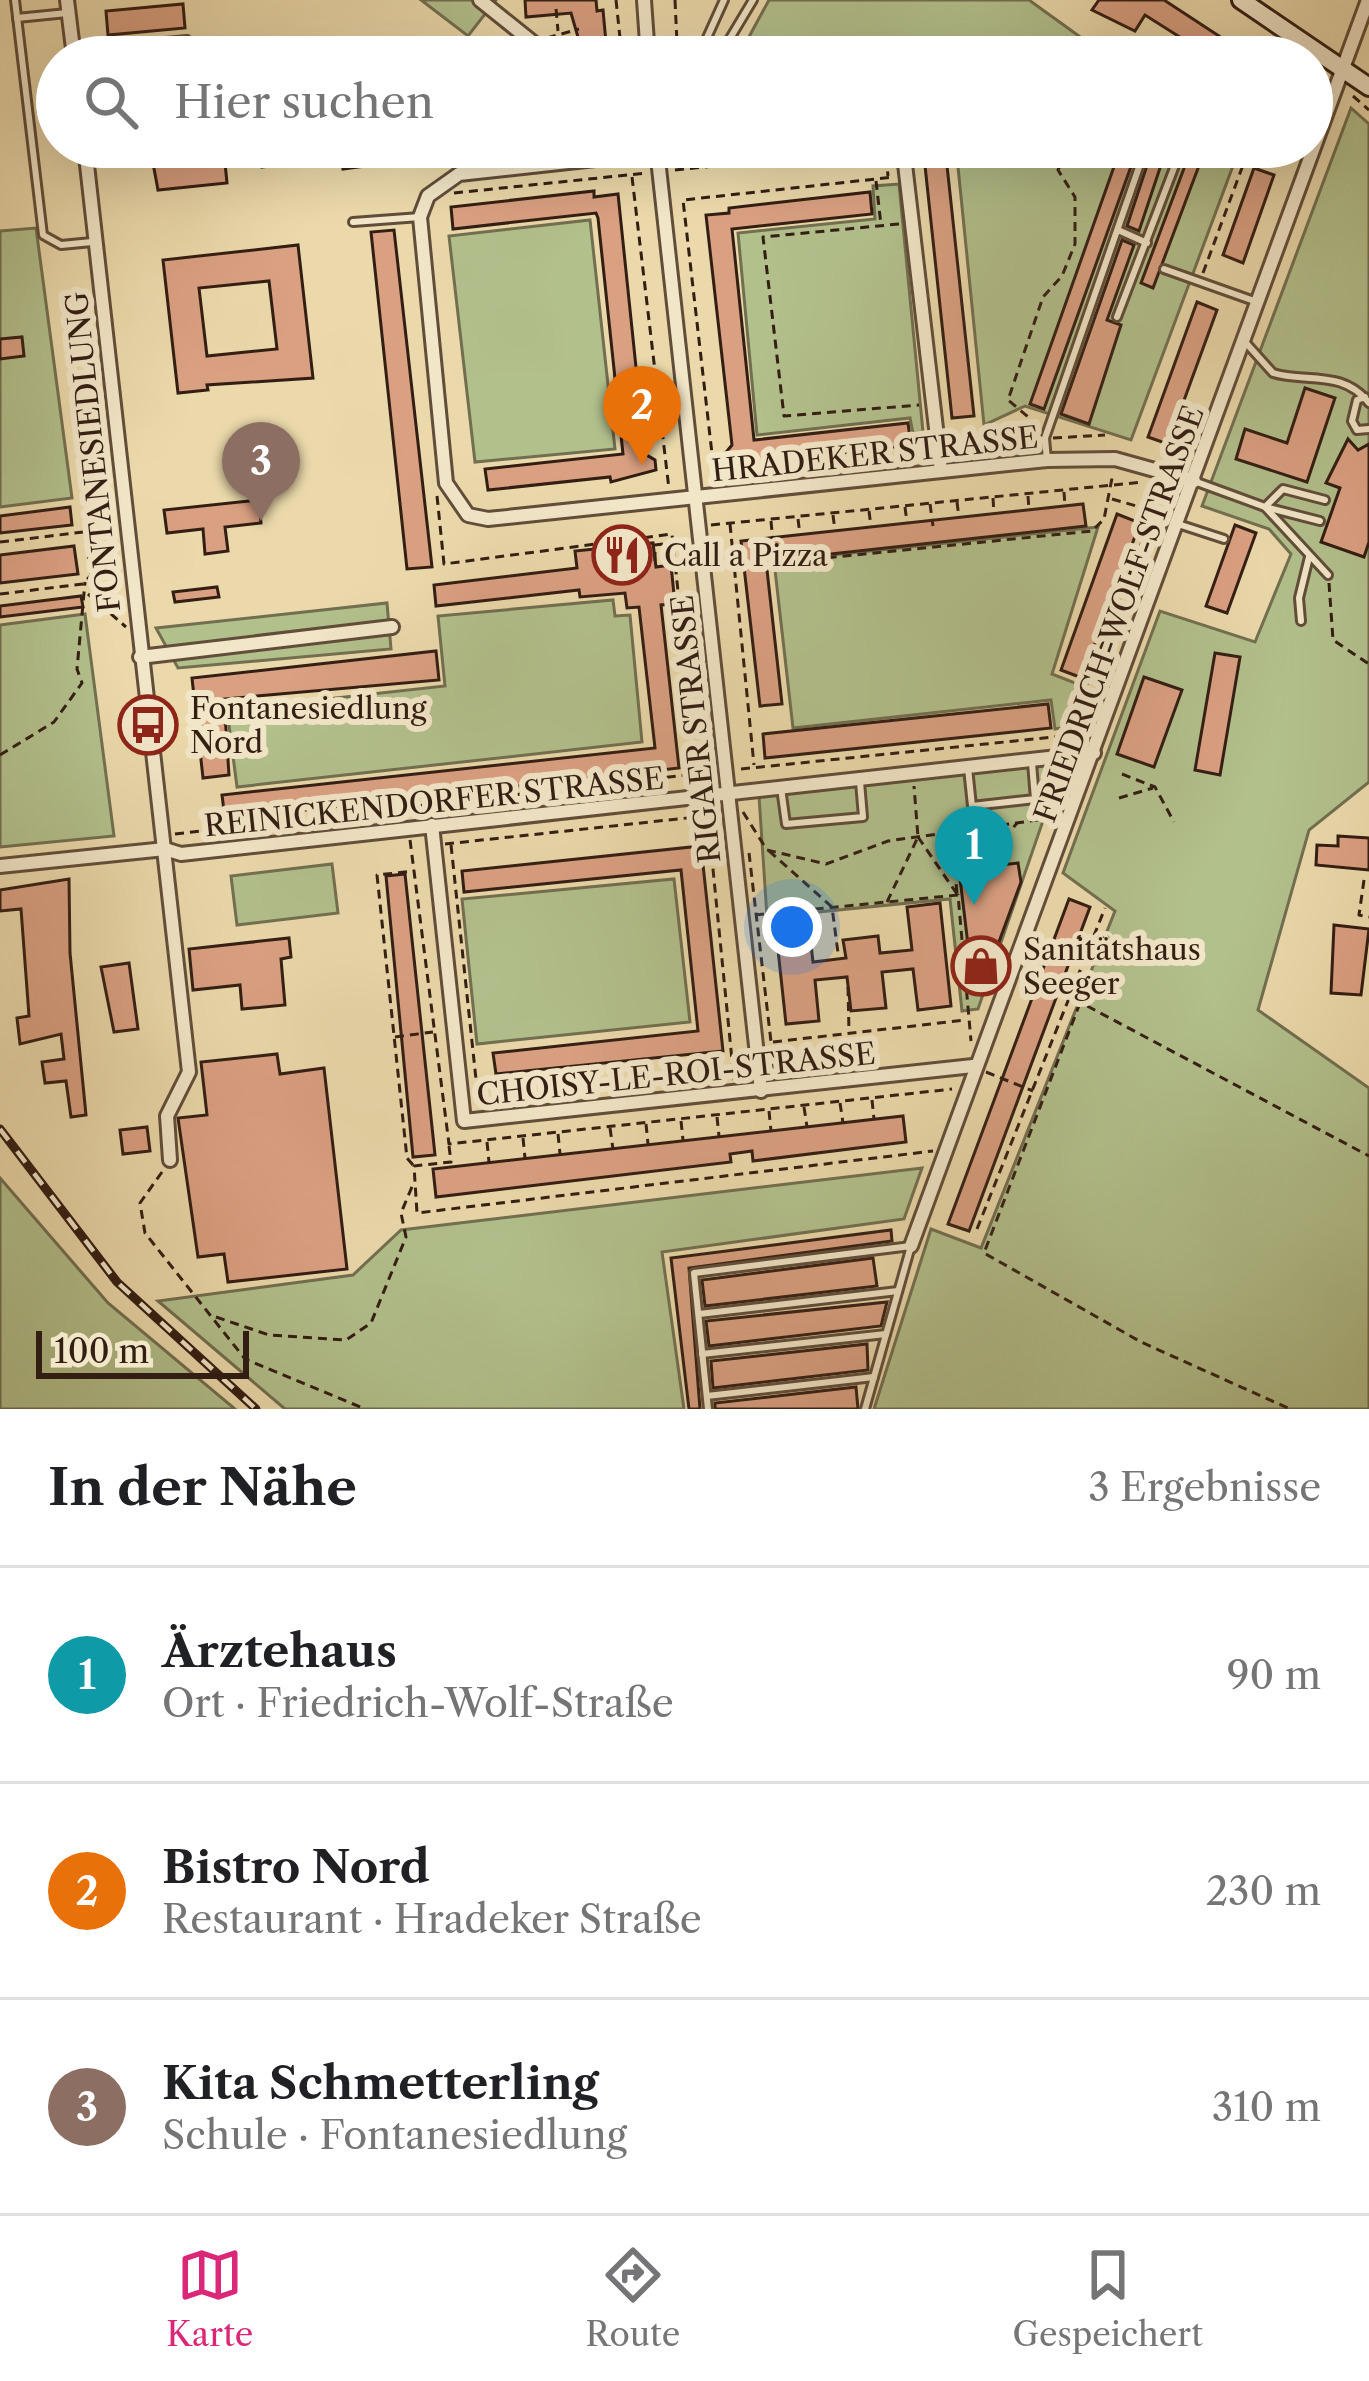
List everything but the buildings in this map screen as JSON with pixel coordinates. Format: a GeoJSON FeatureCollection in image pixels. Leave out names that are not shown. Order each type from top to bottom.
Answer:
{"type":"FeatureCollection","features":[{"type":"Feature","properties":{"kind":"main road"},"geometry":{"type":"LineString","coordinates":[[1241,0],[1297,36]]}},
{"type":"Feature","properties":{"kind":"main road"},"geometry":{"type":"LineString","coordinates":[[1333,59],[1369,88]]}},
{"type":"Feature","properties":{"kind":"street"},"geometry":{"type":"LineString","coordinates":[[480,0],[526,36]]}},
{"type":"Feature","properties":{"kind":"street"},"geometry":{"type":"LineString","coordinates":[[644,0],[647,36]]}},
{"type":"Feature","properties":{"kind":"street","name":"FRIEDRICH-WOLF-STRASSE"},"geometry":{"type":"LineString","coordinates":[[1333,97],[1369,0]]}},
{"type":"Feature","properties":{"kind":"street"},"geometry":{"type":"LineString","coordinates":[[68,6],[72,36]]}},
{"type":"Feature","properties":{"kind":"street","name":"FONTANESIEDLUNG"},"geometry":{"type":"LineString","coordinates":[[87,168],[136,636],[189,1072],[167,1116],[170,1160]]}},
{"type":"Feature","properties":{"kind":"street"},"geometry":{"type":"LineString","coordinates":[[446,483],[420,217],[428,196],[459,174],[508,168]]}},
{"type":"Feature","properties":{"kind":"street","name":"RIGAER STRASSE"},"geometry":{"type":"LineString","coordinates":[[659,168],[728,814],[759,1069],[769,1090]]}},
{"type":"Feature","properties":{"kind":"street"},"geometry":{"type":"LineString","coordinates":[[907,168],[940,471]]}},
{"type":"Feature","properties":{"kind":"street","name":"FRIEDRICH-WOLF-STRASSE"},"geometry":{"type":"LineString","coordinates":[[911,1246],[973,1066],[1308,168]]}},
{"type":"Feature","properties":{"kind":"street","name":"HRADEKER STRASSE"},"geometry":{"type":"LineString","coordinates":[[446,483],[468,515],[488,519],[1047,460],[1115,460],[1194,481]]}},
{"type":"Feature","properties":{"kind":"street"},"geometry":{"type":"LineString","coordinates":[[140,657],[392,627]]}},
{"type":"Feature","properties":{"kind":"street","name":"REINICKENDORFER STRASSE"},"geometry":{"type":"LineString","coordinates":[[163,842],[181,854],[1094,752]]}},
{"type":"Feature","properties":{"kind":"street","name":"CHOISY-LE-ROI-STRASSE"},"geometry":{"type":"LineString","coordinates":[[432,825],[464,1121],[973,1066]]}},
{"type":"Feature","properties":{"kind":"street"},"geometry":{"type":"LineString","coordinates":[[0,866],[163,842]]}},
{"type":"Feature","properties":{"kind":"lane"},"geometry":{"type":"LineString","coordinates":[[15,0],[43,235],[61,245],[96,241]]}},
{"type":"Feature","properties":{"kind":"lane"},"geometry":{"type":"LineString","coordinates":[[707,36],[724,0]]}},
{"type":"Feature","properties":{"kind":"lane"},"geometry":{"type":"LineString","coordinates":[[731,36],[753,0]]}},
{"type":"Feature","properties":{"kind":"lane"},"geometry":{"type":"LineString","coordinates":[[17,19],[68,6]]}},
{"type":"Feature","properties":{"kind":"lane"},"geometry":{"type":"LineString","coordinates":[[1047,460],[1045,438],[1139,168]]}},
{"type":"Feature","properties":{"kind":"lane"},"geometry":{"type":"LineString","coordinates":[[1118,317],[1174,168]]}},
{"type":"Feature","properties":{"kind":"lane"},"geometry":{"type":"LineString","coordinates":[[353,222],[420,217]]}},
{"type":"Feature","properties":{"kind":"lane"},"geometry":{"type":"LineString","coordinates":[[1118,230],[1147,243]]}},
{"type":"Feature","properties":{"kind":"lane"},"geometry":{"type":"LineString","coordinates":[[1164,269],[1261,303]]}},
{"type":"Feature","properties":{"kind":"lane"},"geometry":{"type":"LineString","coordinates":[[1246,343],[1273,373],[1305,374],[1347,385],[1367,400]]}},
{"type":"Feature","properties":{"kind":"lane"},"geometry":{"type":"LineString","coordinates":[[1367,400],[1357,400],[1352,421],[1357,430],[1369,429]]}},
{"type":"Feature","properties":{"kind":"lane"},"geometry":{"type":"LineString","coordinates":[[1194,481],[1264,507],[1320,520]]}},
{"type":"Feature","properties":{"kind":"lane"},"geometry":{"type":"LineString","coordinates":[[1264,507],[1283,490],[1325,500]]}},
{"type":"Feature","properties":{"kind":"lane"},"geometry":{"type":"LineString","coordinates":[[1264,507],[1328,575]]}},
{"type":"Feature","properties":{"kind":"lane"},"geometry":{"type":"LineString","coordinates":[[1178,524],[1223,538]]}},
{"type":"Feature","properties":{"kind":"lane"},"geometry":{"type":"LineString","coordinates":[[1301,621],[1299,598],[1310,557]]}},
{"type":"Feature","properties":{"kind":"lane"},"geometry":{"type":"LineString","coordinates":[[968,766],[972,806],[1035,799],[1031,759]]}},
{"type":"Feature","properties":{"kind":"lane"},"geometry":{"type":"LineString","coordinates":[[781,787],[786,824],[863,817],[859,778]]}},
{"type":"Feature","properties":{"kind":"lane"},"geometry":{"type":"LineString","coordinates":[[708,1409],[694,1273],[911,1246],[865,1409]]}},
{"type":"Feature","properties":{"kind":"lane"},"geometry":{"type":"LineString","coordinates":[[698,1314],[898,1291]]}},
{"type":"Feature","properties":{"kind":"lane"},"geometry":{"type":"LineString","coordinates":[[702,1354],[886,1334]]}},
{"type":"Feature","properties":{"kind":"lane"},"geometry":{"type":"LineString","coordinates":[[707,1396],[874,1377]]}},
{"type":"Feature","properties":{"kind":"path"},"geometry":{"type":"LineString","coordinates":[[616,0],[620,36]]}},
{"type":"Feature","properties":{"kind":"path"},"geometry":{"type":"LineString","coordinates":[[675,0],[678,36]]}},
{"type":"Feature","properties":{"kind":"path"},"geometry":{"type":"LineString","coordinates":[[558,31],[556,10],[567,8]]}},
{"type":"Feature","properties":{"kind":"path"},"geometry":{"type":"LineString","coordinates":[[604,16],[617,15]]}},
{"type":"Feature","properties":{"kind":"path"},"geometry":{"type":"LineString","coordinates":[[550,36],[579,29]]}},
{"type":"Feature","properties":{"kind":"path"},"geometry":{"type":"LineString","coordinates":[[1045,438],[1040,427],[1008,400],[1043,297],[1062,276],[1076,244],[1075,196],[1059,168]]}},
{"type":"Feature","properties":{"kind":"path"},"geometry":{"type":"LineString","coordinates":[[1200,283],[1242,168]]}},
{"type":"Feature","properties":{"kind":"path"},"geometry":{"type":"LineString","coordinates":[[632,175],[670,500]]}},
{"type":"Feature","properties":{"kind":"path"},"geometry":{"type":"LineString","coordinates":[[717,495],[683,200],[908,176]]}},
{"type":"Feature","properties":{"kind":"path"},"geometry":{"type":"LineString","coordinates":[[876,179],[881,226]]}},
{"type":"Feature","properties":{"kind":"path"},"geometry":{"type":"LineString","coordinates":[[913,223],[763,238],[784,416],[933,404]]}},
{"type":"Feature","properties":{"kind":"path"},"geometry":{"type":"LineString","coordinates":[[938,447],[1106,435]]}},
{"type":"Feature","properties":{"kind":"path"},"geometry":{"type":"LineString","coordinates":[[775,555],[776,563],[1092,531],[1104,519],[1115,460]]}},
{"type":"Feature","properties":{"kind":"path"},"geometry":{"type":"LineString","coordinates":[[699,526],[1163,480],[1068,734]]}},
{"type":"Feature","properties":{"kind":"path"},"geometry":{"type":"LineString","coordinates":[[446,483],[436,485],[444,564],[672,534],[697,774]]}},
{"type":"Feature","properties":{"kind":"path"},"geometry":{"type":"LineString","coordinates":[[1064,490],[1065,506]]}},
{"type":"Feature","properties":{"kind":"path"},"geometry":{"type":"LineString","coordinates":[[1028,494],[1029,510]]}},
{"type":"Feature","properties":{"kind":"path"},"geometry":{"type":"LineString","coordinates":[[993,497],[994,514]]}},
{"type":"Feature","properties":{"kind":"path"},"geometry":{"type":"LineString","coordinates":[[1110,498],[1154,511]]}},
{"type":"Feature","properties":{"kind":"path"},"geometry":{"type":"LineString","coordinates":[[957,501],[959,518]]}},
{"type":"Feature","properties":{"kind":"path"},"geometry":{"type":"LineString","coordinates":[[931,504],[933,526]]}},
{"type":"Feature","properties":{"kind":"path"},"geometry":{"type":"LineString","coordinates":[[905,506],[907,523]]}},
{"type":"Feature","properties":{"kind":"path"},"geometry":{"type":"LineString","coordinates":[[868,510],[871,527]]}},
{"type":"Feature","properties":{"kind":"path"},"geometry":{"type":"LineString","coordinates":[[833,513],[835,531]]}},
{"type":"Feature","properties":{"kind":"path"},"geometry":{"type":"LineString","coordinates":[[798,517],[800,535]]}},
{"type":"Feature","properties":{"kind":"path"},"geometry":{"type":"LineString","coordinates":[[771,520],[773,543]]}},
{"type":"Feature","properties":{"kind":"path"},"geometry":{"type":"LineString","coordinates":[[730,524],[754,767]]}},
{"type":"Feature","properties":{"kind":"path"},"geometry":{"type":"LineString","coordinates":[[0,542],[125,527]]}},
{"type":"Feature","properties":{"kind":"path"},"geometry":{"type":"LineString","coordinates":[[0,754],[53,722],[82,683],[77,668],[85,582],[91,574],[85,532]]}},
{"type":"Feature","properties":{"kind":"path"},"geometry":{"type":"LineString","coordinates":[[934,537],[935,547]]}},
{"type":"Feature","properties":{"kind":"path"},"geometry":{"type":"LineString","coordinates":[[655,561],[655,545],[673,543]]}},
{"type":"Feature","properties":{"kind":"path"},"geometry":{"type":"LineString","coordinates":[[1328,575],[1334,640],[1369,664]]}},
{"type":"Feature","properties":{"kind":"path"},"geometry":{"type":"LineString","coordinates":[[0,594],[85,582]]}},
{"type":"Feature","properties":{"kind":"path"},"geometry":{"type":"LineString","coordinates":[[86,592],[136,636]]}},
{"type":"Feature","properties":{"kind":"path"},"geometry":{"type":"LineString","coordinates":[[163,842],[724,770],[1101,733]]}},
{"type":"Feature","properties":{"kind":"path"},"geometry":{"type":"LineString","coordinates":[[767,850],[826,864],[888,841],[1053,818],[1073,755]]}},
{"type":"Feature","properties":{"kind":"path"},"geometry":{"type":"LineString","coordinates":[[887,902],[917,837],[913,772]]}},
{"type":"Feature","properties":{"kind":"path"},"geometry":{"type":"LineString","coordinates":[[1122,774],[1155,788],[1174,822]]}},
{"type":"Feature","properties":{"kind":"path"},"geometry":{"type":"LineString","coordinates":[[1119,798],[1155,788]]}},
{"type":"Feature","properties":{"kind":"path"},"geometry":{"type":"LineString","coordinates":[[705,796],[736,1094]]}},
{"type":"Feature","properties":{"kind":"path"},"geometry":{"type":"LineString","coordinates":[[434,845],[745,812]]}},
{"type":"Feature","properties":{"kind":"path"},"geometry":{"type":"LineString","coordinates":[[745,812],[747,833]]}},
{"type":"Feature","properties":{"kind":"path"},"geometry":{"type":"LineString","coordinates":[[745,812],[767,850],[832,908],[838,953]]}},
{"type":"Feature","properties":{"kind":"path"},"geometry":{"type":"LineString","coordinates":[[1018,821],[986,861],[954,864],[973,1066],[1033,1091]]}},
{"type":"Feature","properties":{"kind":"path"},"geometry":{"type":"LineString","coordinates":[[409,828],[452,1164],[414,1166]]}},
{"type":"Feature","properties":{"kind":"path"},"geometry":{"type":"LineString","coordinates":[[917,837],[958,895]]}},
{"type":"Feature","properties":{"kind":"path"},"geometry":{"type":"LineString","coordinates":[[451,843],[478,1100]]}},
{"type":"Feature","properties":{"kind":"path"},"geometry":{"type":"LineString","coordinates":[[749,853],[771,1043],[769,1090]]}},
{"type":"Feature","properties":{"kind":"path"},"geometry":{"type":"LineString","coordinates":[[414,871],[377,875],[417,1213],[944,1150]]}},
{"type":"Feature","properties":{"kind":"path"},"geometry":{"type":"LineString","coordinates":[[1364,880],[1367,912]]}},
{"type":"Feature","properties":{"kind":"path"},"geometry":{"type":"LineString","coordinates":[[741,916],[958,895]]}},
{"type":"Feature","properties":{"kind":"path"},"geometry":{"type":"LineString","coordinates":[[976,1229],[1106,908]]}},
{"type":"Feature","properties":{"kind":"path"},"geometry":{"type":"LineString","coordinates":[[848,987],[849,1034]]}},
{"type":"Feature","properties":{"kind":"path"},"geometry":{"type":"LineString","coordinates":[[1072,998],[1369,1156]]}},
{"type":"Feature","properties":{"kind":"path"},"geometry":{"type":"LineString","coordinates":[[1080,1003],[984,1253],[1141,1342],[1290,1409]]}},
{"type":"Feature","properties":{"kind":"path"},"geometry":{"type":"LineString","coordinates":[[771,1043],[969,1019]]}},
{"type":"Feature","properties":{"kind":"path"},"geometry":{"type":"LineString","coordinates":[[394,1038],[435,1032]]}},
{"type":"Feature","properties":{"kind":"path"},"geometry":{"type":"LineString","coordinates":[[462,1101],[759,1069]]}},
{"type":"Feature","properties":{"kind":"path"},"geometry":{"type":"LineString","coordinates":[[449,1144],[966,1088]]}},
{"type":"Feature","properties":{"kind":"path"},"geometry":{"type":"LineString","coordinates":[[872,1098],[874,1119]]}},
{"type":"Feature","properties":{"kind":"path"},"geometry":{"type":"LineString","coordinates":[[840,1101],[843,1123]]}},
{"type":"Feature","properties":{"kind":"path"},"geometry":{"type":"LineString","coordinates":[[804,1105],[807,1127]]}},
{"type":"Feature","properties":{"kind":"path"},"geometry":{"type":"LineString","coordinates":[[769,1109],[771,1131]]}},
{"type":"Feature","properties":{"kind":"path"},"geometry":{"type":"LineString","coordinates":[[716,1115],[719,1136]]}},
{"type":"Feature","properties":{"kind":"path"},"geometry":{"type":"LineString","coordinates":[[680,1119],[683,1140]]}},
{"type":"Feature","properties":{"kind":"path"},"geometry":{"type":"LineString","coordinates":[[646,1123],[648,1144]]}},
{"type":"Feature","properties":{"kind":"path"},"geometry":{"type":"LineString","coordinates":[[610,1126],[613,1149]]}},
{"type":"Feature","properties":{"kind":"path"},"geometry":{"type":"LineString","coordinates":[[558,1132],[560,1154]]}},
{"type":"Feature","properties":{"kind":"path"},"geometry":{"type":"LineString","coordinates":[[522,1136],[525,1158]]}},
{"type":"Feature","properties":{"kind":"path"},"geometry":{"type":"LineString","coordinates":[[487,1140],[489,1162]]}},
{"type":"Feature","properties":{"kind":"path"},"geometry":{"type":"LineString","coordinates":[[170,1160],[140,1204],[145,1233],[245,1359],[365,1409]]}},
{"type":"Feature","properties":{"kind":"path"},"geometry":{"type":"LineString","coordinates":[[211,1316],[269,1335],[346,1340],[371,1323],[391,1280],[406,1237],[401,1213],[415,1180]]}},
{"type":"Feature","properties":{"kind":"green space"},"geometry":{"type":"Polygon","coordinates":[[[421,0],[496,0],[468,36],[421,0]]]}},
{"type":"Feature","properties":{"kind":"green space"},"geometry":{"type":"Polygon","coordinates":[[[769,0],[1029,0],[1079,36],[749,36],[769,0]]]}},
{"type":"Feature","properties":{"kind":"green space"},"geometry":{"type":"Polygon","coordinates":[[[1351,108],[1369,124],[1369,782],[1309,830],[1258,1010],[1369,1088],[1369,1409],[874,1409],[931,1229],[981,1248],[1115,911],[1063,873],[1160,611],[1255,642],[1291,554],[1269,529],[1202,506],[1329,168],[1333,168],[1351,108]]]}},
{"type":"Feature","properties":{"kind":"green space"},"geometry":{"type":"Polygon","coordinates":[[[958,168],[1232,168],[1131,440],[1025,406],[984,425],[958,168]]]}},
{"type":"Feature","properties":{"kind":"green space"},"geometry":{"type":"Polygon","coordinates":[[[899,184],[923,432],[913,433],[910,418],[757,435],[738,233],[875,219],[873,186],[899,184]]]}},
{"type":"Feature","properties":{"kind":"green space"},"geometry":{"type":"Polygon","coordinates":[[[590,220],[615,449],[475,462],[449,236],[590,220]]]}},
{"type":"Feature","properties":{"kind":"green space"},"geometry":{"type":"Polygon","coordinates":[[[36,228],[72,498],[0,507],[0,231],[36,228]]]}},
{"type":"Feature","properties":{"kind":"green space"},"geometry":{"type":"Polygon","coordinates":[[[1098,527],[1052,674],[1083,686],[1068,727],[1055,729],[1051,700],[793,728],[774,561],[1098,527]]]}},
{"type":"Feature","properties":{"kind":"green space"},"geometry":{"type":"Polygon","coordinates":[[[613,600],[615,616],[630,615],[642,742],[237,787],[227,710],[445,686],[438,616],[613,600]]]}},
{"type":"Feature","properties":{"kind":"green space"},"geometry":{"type":"Polygon","coordinates":[[[387,603],[391,649],[178,668],[156,628],[387,603]]]}},
{"type":"Feature","properties":{"kind":"green space"},"geometry":{"type":"Polygon","coordinates":[[[85,614],[114,836],[0,847],[0,625],[85,614]]]}},
{"type":"Feature","properties":{"kind":"green space"},"geometry":{"type":"Polygon","coordinates":[[[1063,763],[978,1009],[962,1011],[950,899],[767,917],[759,796],[1063,763]]]}},
{"type":"Feature","properties":{"kind":"green space"},"geometry":{"type":"Polygon","coordinates":[[[332,864],[338,913],[237,925],[231,876],[332,864]]]}},
{"type":"Feature","properties":{"kind":"green space"},"geometry":{"type":"Polygon","coordinates":[[[674,879],[690,1022],[477,1044],[462,899],[674,879]]]}},
{"type":"Feature","properties":{"kind":"green space"},"geometry":{"type":"Polygon","coordinates":[[[922,1168],[904,1219],[662,1252],[684,1409],[285,1409],[158,1301],[353,1275],[401,1230],[922,1168]]]}},
{"type":"Feature","properties":{"kind":"green space"},"geometry":{"type":"Polygon","coordinates":[[[0,1178],[108,1303],[235,1409],[0,1409],[0,1178]]]}},
{"type":"Feature","properties":{"kind":"railway"},"geometry":{"type":"LineString","coordinates":[[0,1129],[117,1282],[256,1409]]}},
{"type":"Feature","properties":{"kind":"place","name":"Bistro Nord"},"geometry":{"type":"Point","coordinates":[642,465]}},
{"type":"Feature","properties":{"kind":"place","name":"Kita Schmetterling"},"geometry":{"type":"Point","coordinates":[261,521]}},
{"type":"Feature","properties":{"kind":"place","name":"Call a Pizza"},"geometry":{"type":"Point","coordinates":[622,555]}},
{"type":"Feature","properties":{"kind":"place","name":"Fontanesiedlung Nord"},"geometry":{"type":"Point","coordinates":[148,725]}},
{"type":"Feature","properties":{"kind":"place","name":"Ärztehaus"},"geometry":{"type":"Point","coordinates":[974,905]}},
{"type":"Feature","properties":{"kind":"place","name":"Sanitätshaus Seeger"},"geometry":{"type":"Point","coordinates":[981,966]}}]}
